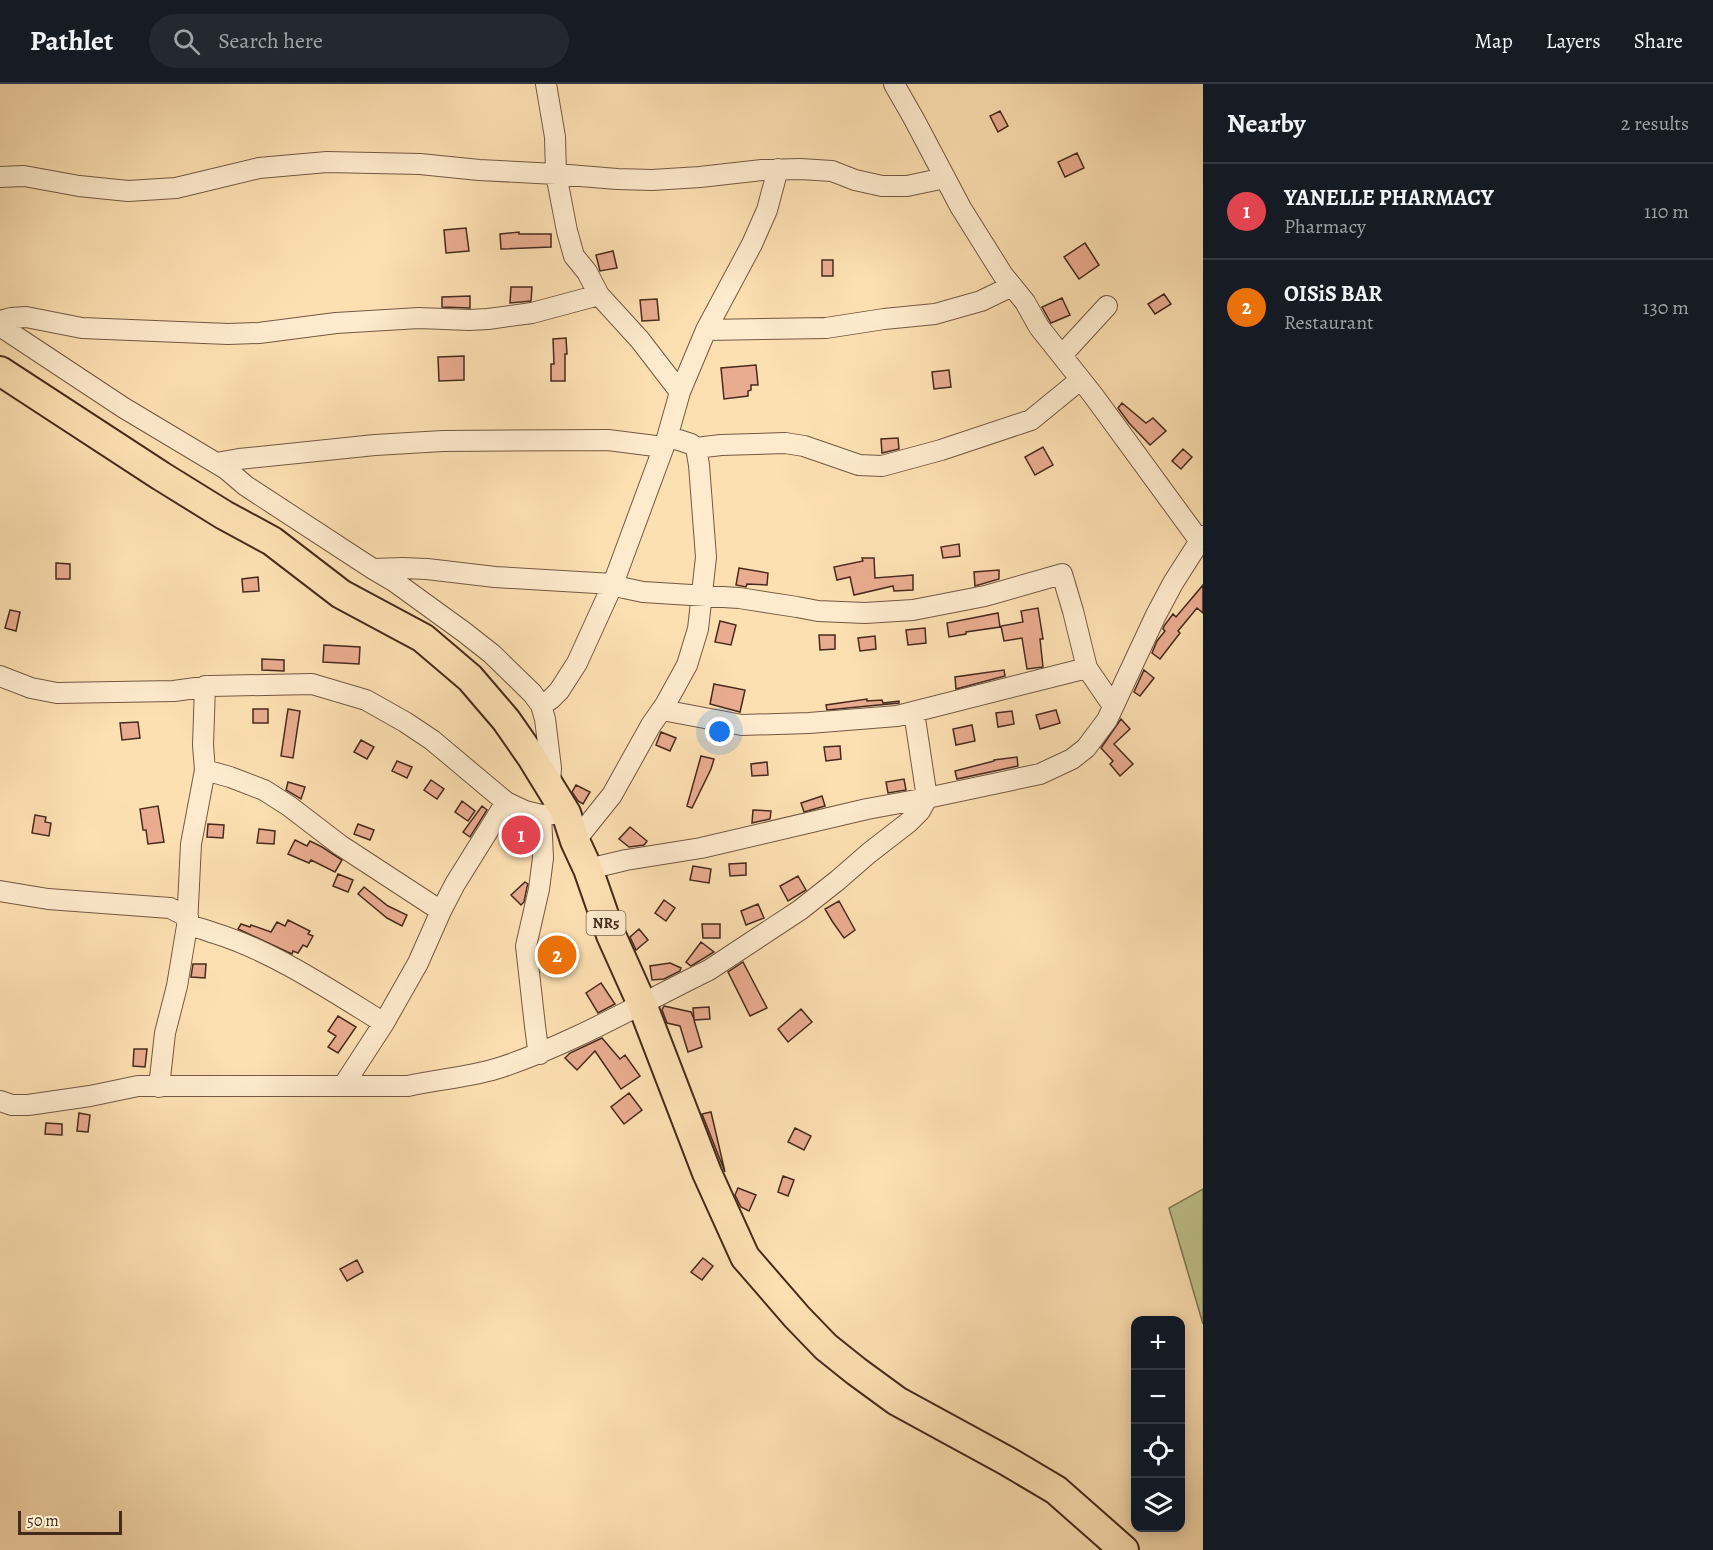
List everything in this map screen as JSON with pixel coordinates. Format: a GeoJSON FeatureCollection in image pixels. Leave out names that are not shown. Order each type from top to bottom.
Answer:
{"type":"FeatureCollection","features":[{"type":"Feature","properties":{"kind":"highway","name":"NR5"},"geometry":{"type":"LineString","coordinates":[[0,371],[170,482],[272,541],[341,594],[423,639],[470,678],[506,720],[550,787],[553,814],[575,841],[588,869],[611,935],[642,1004],[707,1173],[745,1257],[826,1347],[889,1395],[1056,1490],[1124,1550]]}},
{"type":"Feature","properties":{"kind":"street"},"geometry":{"type":"LineString","coordinates":[[546,84],[555,137],[556,174],[574,256],[588,272],[599,295],[640,340],[680,392]]}},
{"type":"Feature","properties":{"kind":"street"},"geometry":{"type":"LineString","coordinates":[[588,869],[626,860],[701,848],[867,809],[1040,774],[1072,759],[1086,748],[1107,720],[1156,615],[1201,538],[1039,327],[1025,303],[1003,275],[970,224],[894,84]]}},
{"type":"Feature","properties":{"kind":"street"},"geometry":{"type":"LineString","coordinates":[[0,177],[24,176],[79,186],[128,191],[176,188],[259,168],[327,162],[420,164],[478,170],[652,180],[800,169],[832,171],[855,180],[882,186],[907,186],[945,178]]}},
{"type":"Feature","properties":{"kind":"street"},"geometry":{"type":"LineString","coordinates":[[541,705],[559,691],[577,663],[613,584],[665,443],[680,392],[706,330],[752,244],[767,210],[778,169]]}},
{"type":"Feature","properties":{"kind":"street"},"geometry":{"type":"LineString","coordinates":[[706,330],[826,328],[935,314],[981,301],[1012,286]]}},
{"type":"Feature","properties":{"kind":"street"},"geometry":{"type":"LineString","coordinates":[[0,321],[26,317],[82,328],[228,334],[259,333],[336,323],[419,318],[488,319],[532,313],[599,295]]}},
{"type":"Feature","properties":{"kind":"street"},"geometry":{"type":"LineString","coordinates":[[1062,356],[1107,306]]}},
{"type":"Feature","properties":{"kind":"street"},"geometry":{"type":"LineString","coordinates":[[0,326],[124,408],[226,469],[246,486],[387,577],[492,654],[532,693],[541,705],[551,768],[550,787]]}},
{"type":"Feature","properties":{"kind":"street"},"geometry":{"type":"LineString","coordinates":[[696,448],[785,443],[804,446],[859,465],[882,466],[941,450],[1031,420],[1080,380]]}},
{"type":"Feature","properties":{"kind":"street"},"geometry":{"type":"LineString","coordinates":[[216,463],[375,445],[443,441],[608,440],[665,443],[679,440],[696,448],[706,542],[705,569],[698,629],[687,665],[612,795],[575,841]]}},
{"type":"Feature","properties":{"kind":"street"},"geometry":{"type":"LineString","coordinates":[[373,569],[419,568],[495,577],[613,584],[643,592],[739,598],[818,611],[865,613],[913,610],[985,596],[1062,574],[1087,668],[1113,706]]}},
{"type":"Feature","properties":{"kind":"street"},"geometry":{"type":"LineString","coordinates":[[662,710],[742,725],[808,723],[897,716],[1087,668]]}},
{"type":"Feature","properties":{"kind":"street"},"geometry":{"type":"LineString","coordinates":[[0,676],[31,688],[57,693],[174,691],[205,686],[312,684],[366,700],[405,722],[432,740],[506,802],[525,811],[553,814],[526,946],[540,1054]]}},
{"type":"Feature","properties":{"kind":"street"},"geometry":{"type":"LineString","coordinates":[[159,1087],[165,1033],[177,986],[188,922],[191,844],[205,770],[203,745],[205,686]]}},
{"type":"Feature","properties":{"kind":"street"},"geometry":{"type":"LineString","coordinates":[[0,1101],[12,1105],[28,1105],[138,1086],[408,1086],[465,1077],[540,1054],[709,970],[800,910],[915,817],[927,798],[914,712]]}},
{"type":"Feature","properties":{"kind":"street"},"geometry":{"type":"LineString","coordinates":[[205,770],[264,790],[340,845],[441,911]]}},
{"type":"Feature","properties":{"kind":"street"},"geometry":{"type":"LineString","coordinates":[[343,1086],[384,1023],[418,963],[455,884],[506,802]]}},
{"type":"Feature","properties":{"kind":"street"},"geometry":{"type":"LineString","coordinates":[[0,891],[48,899],[170,908],[188,922],[230,938],[272,958],[384,1023]]}},
{"type":"Feature","properties":{"kind":"green space"},"geometry":{"type":"Polygon","coordinates":[[[1203,1189],[1203,1324],[1169,1208],[1203,1189]]]}},
{"type":"Feature","properties":{"kind":"building"},"geometry":{"type":"Polygon","coordinates":[[[1000,111],[1008,126],[998,132],[990,116],[1000,111]]]}},
{"type":"Feature","properties":{"kind":"building"},"geometry":{"type":"Polygon","coordinates":[[[1077,153],[1084,168],[1065,177],[1058,162],[1077,153]]]}},
{"type":"Feature","properties":{"kind":"building"},"geometry":{"type":"Polygon","coordinates":[[[466,228],[469,251],[446,253],[444,230],[466,228]]]}},
{"type":"Feature","properties":{"kind":"building"},"geometry":{"type":"Polygon","coordinates":[[[519,232],[519,234],[551,234],[551,247],[501,249],[500,234],[519,232]]]}},
{"type":"Feature","properties":{"kind":"building"},"geometry":{"type":"Polygon","coordinates":[[[1085,243],[1099,265],[1079,279],[1064,257],[1085,243]]]}},
{"type":"Feature","properties":{"kind":"building"},"geometry":{"type":"Polygon","coordinates":[[[613,251],[617,268],[600,271],[596,255],[613,251]]]}},
{"type":"Feature","properties":{"kind":"building"},"geometry":{"type":"Polygon","coordinates":[[[822,260],[833,260],[833,276],[822,276],[822,260]]]}},
{"type":"Feature","properties":{"kind":"building"},"geometry":{"type":"Polygon","coordinates":[[[511,287],[532,287],[531,301],[510,303],[511,287]]]}},
{"type":"Feature","properties":{"kind":"building"},"geometry":{"type":"Polygon","coordinates":[[[1164,294],[1171,304],[1155,314],[1148,304],[1164,294]]]}},
{"type":"Feature","properties":{"kind":"building"},"geometry":{"type":"Polygon","coordinates":[[[470,296],[470,308],[442,307],[442,297],[470,296]]]}},
{"type":"Feature","properties":{"kind":"building"},"geometry":{"type":"Polygon","coordinates":[[[1062,298],[1070,315],[1051,323],[1042,307],[1062,298]]]}},
{"type":"Feature","properties":{"kind":"building"},"geometry":{"type":"Polygon","coordinates":[[[657,299],[659,320],[642,321],[640,300],[657,299]]]}},
{"type":"Feature","properties":{"kind":"building"},"geometry":{"type":"Polygon","coordinates":[[[566,338],[565,381],[551,381],[551,364],[554,364],[553,339],[566,338]]]}},
{"type":"Feature","properties":{"kind":"building"},"geometry":{"type":"Polygon","coordinates":[[[464,356],[464,380],[439,381],[438,357],[464,356]]]}},
{"type":"Feature","properties":{"kind":"building"},"geometry":{"type":"Polygon","coordinates":[[[756,365],[758,385],[751,385],[748,396],[724,399],[721,368],[756,365]]]}},
{"type":"Feature","properties":{"kind":"building"},"geometry":{"type":"Polygon","coordinates":[[[949,370],[951,387],[934,389],[932,372],[949,370]]]}},
{"type":"Feature","properties":{"kind":"building"},"geometry":{"type":"Polygon","coordinates":[[[1122,403],[1146,423],[1153,418],[1166,431],[1150,445],[1118,408],[1122,403]]]}},
{"type":"Feature","properties":{"kind":"building"},"geometry":{"type":"Polygon","coordinates":[[[898,438],[899,449],[882,453],[881,439],[898,438]]]}},
{"type":"Feature","properties":{"kind":"building"},"geometry":{"type":"Polygon","coordinates":[[[1043,447],[1053,465],[1035,475],[1025,457],[1043,447]]]}},
{"type":"Feature","properties":{"kind":"building"},"geometry":{"type":"Polygon","coordinates":[[[1183,449],[1192,457],[1181,469],[1172,461],[1183,449]]]}},
{"type":"Feature","properties":{"kind":"building"},"geometry":{"type":"Polygon","coordinates":[[[959,544],[960,556],[943,558],[941,547],[959,544]]]}},
{"type":"Feature","properties":{"kind":"building"},"geometry":{"type":"Polygon","coordinates":[[[862,558],[874,558],[875,578],[913,575],[913,590],[894,591],[893,586],[854,595],[850,577],[837,580],[834,567],[863,561],[862,558]]]}},
{"type":"Feature","properties":{"kind":"building"},"geometry":{"type":"Polygon","coordinates":[[[56,563],[70,564],[70,579],[56,579],[56,563]]]}},
{"type":"Feature","properties":{"kind":"building"},"geometry":{"type":"Polygon","coordinates":[[[739,568],[768,573],[767,585],[747,584],[746,587],[736,585],[739,568]]]}},
{"type":"Feature","properties":{"kind":"building"},"geometry":{"type":"Polygon","coordinates":[[[999,570],[999,579],[975,586],[974,572],[999,570]]]}},
{"type":"Feature","properties":{"kind":"building"},"geometry":{"type":"Polygon","coordinates":[[[258,577],[259,591],[243,592],[242,579],[258,577]]]}},
{"type":"Feature","properties":{"kind":"building"},"geometry":{"type":"Polygon","coordinates":[[[1203,585],[1203,613],[1197,608],[1178,631],[1180,633],[1160,659],[1152,653],[1157,641],[1165,631],[1164,626],[1173,614],[1176,617],[1203,585]]]}},
{"type":"Feature","properties":{"kind":"building"},"geometry":{"type":"Polygon","coordinates":[[[1038,608],[1043,639],[1040,639],[1043,667],[1027,669],[1022,638],[1004,641],[1001,626],[1023,622],[1021,611],[1038,608]]]}},
{"type":"Feature","properties":{"kind":"building"},"geometry":{"type":"Polygon","coordinates":[[[10,610],[20,612],[16,631],[5,628],[10,610]]]}},
{"type":"Feature","properties":{"kind":"building"},"geometry":{"type":"Polygon","coordinates":[[[998,613],[1000,627],[949,637],[947,623],[998,613]]]}},
{"type":"Feature","properties":{"kind":"building"},"geometry":{"type":"Polygon","coordinates":[[[720,621],[736,625],[731,645],[715,642],[720,621]]]}},
{"type":"Feature","properties":{"kind":"building"},"geometry":{"type":"Polygon","coordinates":[[[925,628],[926,643],[908,645],[906,630],[925,628]]]}},
{"type":"Feature","properties":{"kind":"building"},"geometry":{"type":"Polygon","coordinates":[[[819,635],[835,635],[835,649],[820,650],[819,635]]]}},
{"type":"Feature","properties":{"kind":"building"},"geometry":{"type":"Polygon","coordinates":[[[875,636],[876,649],[860,651],[858,638],[875,636]]]}},
{"type":"Feature","properties":{"kind":"building"},"geometry":{"type":"Polygon","coordinates":[[[324,645],[360,647],[359,664],[323,662],[324,645]]]}},
{"type":"Feature","properties":{"kind":"building"},"geometry":{"type":"Polygon","coordinates":[[[262,659],[284,660],[284,671],[262,670],[262,659]]]}},
{"type":"Feature","properties":{"kind":"building"},"geometry":{"type":"Polygon","coordinates":[[[1004,670],[1005,676],[956,689],[955,677],[1004,670]]]}},
{"type":"Feature","properties":{"kind":"building"},"geometry":{"type":"Polygon","coordinates":[[[1144,670],[1154,678],[1140,696],[1134,692],[1144,670]]]}},
{"type":"Feature","properties":{"kind":"building"},"geometry":{"type":"Polygon","coordinates":[[[714,684],[745,690],[740,712],[710,704],[714,684]]]}},
{"type":"Feature","properties":{"kind":"building"},"geometry":{"type":"Polygon","coordinates":[[[867,699],[867,701],[882,700],[883,703],[899,701],[899,703],[827,710],[826,705],[867,699]]]}},
{"type":"Feature","properties":{"kind":"building"},"geometry":{"type":"Polygon","coordinates":[[[253,709],[268,709],[268,723],[253,723],[253,709]]]}},
{"type":"Feature","properties":{"kind":"building"},"geometry":{"type":"Polygon","coordinates":[[[288,709],[300,711],[293,758],[281,756],[288,709]]]}},
{"type":"Feature","properties":{"kind":"building"},"geometry":{"type":"Polygon","coordinates":[[[1056,710],[1060,723],[1040,729],[1036,715],[1056,710]]]}},
{"type":"Feature","properties":{"kind":"building"},"geometry":{"type":"Polygon","coordinates":[[[1012,711],[1014,724],[998,727],[996,713],[1012,711]]]}},
{"type":"Feature","properties":{"kind":"building"},"geometry":{"type":"Polygon","coordinates":[[[1121,719],[1130,729],[1114,744],[1133,764],[1120,776],[1110,764],[1113,761],[1101,748],[1121,719]]]}},
{"type":"Feature","properties":{"kind":"building"},"geometry":{"type":"Polygon","coordinates":[[[138,722],[140,738],[122,740],[120,723],[138,722]]]}},
{"type":"Feature","properties":{"kind":"building"},"geometry":{"type":"Polygon","coordinates":[[[972,725],[975,741],[956,745],[953,729],[972,725]]]}},
{"type":"Feature","properties":{"kind":"building"},"geometry":{"type":"Polygon","coordinates":[[[661,732],[676,738],[670,751],[656,745],[661,732]]]}},
{"type":"Feature","properties":{"kind":"building"},"geometry":{"type":"Polygon","coordinates":[[[361,740],[374,747],[367,759],[354,752],[361,740]]]}},
{"type":"Feature","properties":{"kind":"building"},"geometry":{"type":"Polygon","coordinates":[[[840,746],[841,759],[826,761],[824,747],[840,746]]]}},
{"type":"Feature","properties":{"kind":"building"},"geometry":{"type":"Polygon","coordinates":[[[701,756],[714,759],[692,808],[687,806],[701,756]]]}},
{"type":"Feature","properties":{"kind":"building"},"geometry":{"type":"Polygon","coordinates":[[[1017,757],[1018,766],[957,779],[955,771],[994,760],[1017,757]]]}},
{"type":"Feature","properties":{"kind":"building"},"geometry":{"type":"Polygon","coordinates":[[[397,761],[412,767],[407,778],[392,771],[397,761]]]}},
{"type":"Feature","properties":{"kind":"building"},"geometry":{"type":"Polygon","coordinates":[[[767,762],[768,775],[752,776],[751,764],[767,762]]]}},
{"type":"Feature","properties":{"kind":"building"},"geometry":{"type":"Polygon","coordinates":[[[904,779],[906,790],[888,793],[886,782],[904,779]]]}},
{"type":"Feature","properties":{"kind":"building"},"geometry":{"type":"Polygon","coordinates":[[[431,780],[444,789],[437,799],[424,790],[431,780]]]}},
{"type":"Feature","properties":{"kind":"building"},"geometry":{"type":"Polygon","coordinates":[[[288,782],[305,787],[301,799],[286,790],[288,782]]]}},
{"type":"Feature","properties":{"kind":"building"},"geometry":{"type":"Polygon","coordinates":[[[576,785],[590,792],[583,804],[572,792],[576,785]]]}},
{"type":"Feature","properties":{"kind":"building"},"geometry":{"type":"Polygon","coordinates":[[[822,796],[825,806],[804,812],[801,803],[822,796]]]}},
{"type":"Feature","properties":{"kind":"building"},"geometry":{"type":"Polygon","coordinates":[[[462,801],[475,811],[468,821],[455,812],[462,801]]]}},
{"type":"Feature","properties":{"kind":"building"},"geometry":{"type":"Polygon","coordinates":[[[158,806],[164,842],[148,844],[140,809],[158,806]]]}},
{"type":"Feature","properties":{"kind":"building"},"geometry":{"type":"Polygon","coordinates":[[[482,806],[487,810],[470,837],[463,832],[482,806]]]}},
{"type":"Feature","properties":{"kind":"building"},"geometry":{"type":"Polygon","coordinates":[[[753,810],[771,811],[770,819],[752,823],[753,810]]]}},
{"type":"Feature","properties":{"kind":"building"},"geometry":{"type":"Polygon","coordinates":[[[35,815],[46,817],[45,822],[51,823],[49,836],[32,833],[35,815]]]}},
{"type":"Feature","properties":{"kind":"building"},"geometry":{"type":"Polygon","coordinates":[[[208,824],[224,825],[223,838],[207,837],[208,824]]]}},
{"type":"Feature","properties":{"kind":"building"},"geometry":{"type":"Polygon","coordinates":[[[358,824],[374,830],[370,840],[354,834],[358,824]]]}},
{"type":"Feature","properties":{"kind":"building"},"geometry":{"type":"Polygon","coordinates":[[[630,827],[647,841],[644,845],[629,847],[619,839],[630,827]]]}},
{"type":"Feature","properties":{"kind":"building"},"geometry":{"type":"Polygon","coordinates":[[[259,829],[275,831],[274,844],[257,843],[259,829]]]}},
{"type":"Feature","properties":{"kind":"building"},"geometry":{"type":"Polygon","coordinates":[[[295,840],[307,846],[310,841],[342,860],[335,872],[311,860],[309,863],[288,854],[295,840]]]}},
{"type":"Feature","properties":{"kind":"building"},"geometry":{"type":"Polygon","coordinates":[[[746,863],[746,875],[730,876],[729,864],[746,863]]]}},
{"type":"Feature","properties":{"kind":"building"},"geometry":{"type":"Polygon","coordinates":[[[693,866],[711,869],[709,883],[690,880],[693,866]]]}},
{"type":"Feature","properties":{"kind":"building"},"geometry":{"type":"Polygon","coordinates":[[[338,874],[353,880],[348,892],[333,886],[338,874]]]}},
{"type":"Feature","properties":{"kind":"building"},"geometry":{"type":"Polygon","coordinates":[[[798,876],[806,890],[788,901],[780,886],[798,876]]]}},
{"type":"Feature","properties":{"kind":"building"},"geometry":{"type":"Polygon","coordinates":[[[525,882],[528,884],[524,902],[521,905],[511,895],[525,882]]]}},
{"type":"Feature","properties":{"kind":"building"},"geometry":{"type":"Polygon","coordinates":[[[364,887],[388,906],[407,915],[402,926],[387,918],[358,894],[364,887]]]}},
{"type":"Feature","properties":{"kind":"building"},"geometry":{"type":"Polygon","coordinates":[[[664,900],[675,908],[666,921],[655,913],[664,900]]]}},
{"type":"Feature","properties":{"kind":"building"},"geometry":{"type":"Polygon","coordinates":[[[839,901],[855,930],[844,938],[825,909],[839,901]]]}},
{"type":"Feature","properties":{"kind":"building"},"geometry":{"type":"Polygon","coordinates":[[[758,904],[764,918],[746,925],[741,911],[758,904]]]}},
{"type":"Feature","properties":{"kind":"building"},"geometry":{"type":"Polygon","coordinates":[[[288,920],[310,931],[308,934],[313,936],[307,947],[303,945],[298,953],[293,951],[292,954],[238,929],[241,924],[271,932],[277,922],[285,926],[288,920]]]}},
{"type":"Feature","properties":{"kind":"building"},"geometry":{"type":"Polygon","coordinates":[[[702,924],[720,924],[720,938],[703,938],[702,924]]]}},
{"type":"Feature","properties":{"kind":"building"},"geometry":{"type":"Polygon","coordinates":[[[639,929],[648,940],[636,950],[630,937],[639,929]]]}},
{"type":"Feature","properties":{"kind":"building"},"geometry":{"type":"Polygon","coordinates":[[[701,942],[714,952],[691,966],[686,962],[701,942]]]}},
{"type":"Feature","properties":{"kind":"building"},"geometry":{"type":"Polygon","coordinates":[[[743,962],[767,1008],[750,1016],[728,972],[743,962]]]}},
{"type":"Feature","properties":{"kind":"building"},"geometry":{"type":"Polygon","coordinates":[[[670,963],[681,968],[680,971],[664,979],[652,980],[650,966],[670,963]]]}},
{"type":"Feature","properties":{"kind":"building"},"geometry":{"type":"Polygon","coordinates":[[[193,964],[206,964],[205,978],[191,977],[193,964]]]}},
{"type":"Feature","properties":{"kind":"building"},"geometry":{"type":"Polygon","coordinates":[[[601,983],[615,1004],[598,1013],[586,993],[601,983]]]}},
{"type":"Feature","properties":{"kind":"building"},"geometry":{"type":"Polygon","coordinates":[[[664,1006],[691,1012],[694,1019],[693,1008],[709,1007],[710,1019],[694,1020],[702,1047],[688,1052],[680,1026],[667,1023],[662,1010],[664,1006]]]}},
{"type":"Feature","properties":{"kind":"building"},"geometry":{"type":"Polygon","coordinates":[[[801,1009],[812,1022],[788,1042],[778,1029],[801,1009]]]}},
{"type":"Feature","properties":{"kind":"building"},"geometry":{"type":"Polygon","coordinates":[[[338,1016],[356,1027],[338,1053],[328,1047],[336,1036],[328,1031],[338,1016]]]}},
{"type":"Feature","properties":{"kind":"building"},"geometry":{"type":"Polygon","coordinates":[[[602,1038],[620,1059],[625,1055],[640,1076],[621,1089],[595,1051],[577,1070],[565,1058],[570,1053],[602,1038]]]}},
{"type":"Feature","properties":{"kind":"building"},"geometry":{"type":"Polygon","coordinates":[[[134,1049],[147,1049],[145,1067],[133,1066],[134,1049]]]}},
{"type":"Feature","properties":{"kind":"building"},"geometry":{"type":"Polygon","coordinates":[[[629,1093],[642,1110],[624,1124],[611,1107],[629,1093]]]}},
{"type":"Feature","properties":{"kind":"building"},"geometry":{"type":"Polygon","coordinates":[[[711,1112],[725,1172],[702,1114],[711,1112]]]}},
{"type":"Feature","properties":{"kind":"building"},"geometry":{"type":"Polygon","coordinates":[[[79,1113],[90,1115],[88,1132],[77,1131],[79,1113]]]}},
{"type":"Feature","properties":{"kind":"building"},"geometry":{"type":"Polygon","coordinates":[[[46,1123],[62,1124],[62,1135],[45,1134],[46,1123]]]}},
{"type":"Feature","properties":{"kind":"building"},"geometry":{"type":"Polygon","coordinates":[[[795,1128],[811,1136],[804,1150],[788,1142],[795,1128]]]}},
{"type":"Feature","properties":{"kind":"building"},"geometry":{"type":"Polygon","coordinates":[[[783,1176],[794,1180],[788,1196],[778,1192],[783,1176]]]}},
{"type":"Feature","properties":{"kind":"building"},"geometry":{"type":"Polygon","coordinates":[[[738,1188],[756,1195],[749,1211],[741,1207],[735,1195],[738,1188]]]}},
{"type":"Feature","properties":{"kind":"building"},"geometry":{"type":"Polygon","coordinates":[[[703,1258],[713,1266],[702,1280],[691,1272],[703,1258]]]}},
{"type":"Feature","properties":{"kind":"building"},"geometry":{"type":"Polygon","coordinates":[[[357,1260],[363,1272],[347,1281],[340,1269],[357,1260]]]}},
{"type":"Feature","properties":{"kind":"place","name":"YANELLE PHARMACY"},"geometry":{"type":"Point","coordinates":[521,835]}},
{"type":"Feature","properties":{"kind":"place","name":"OISiS BAR"},"geometry":{"type":"Point","coordinates":[557,955]}}]}
